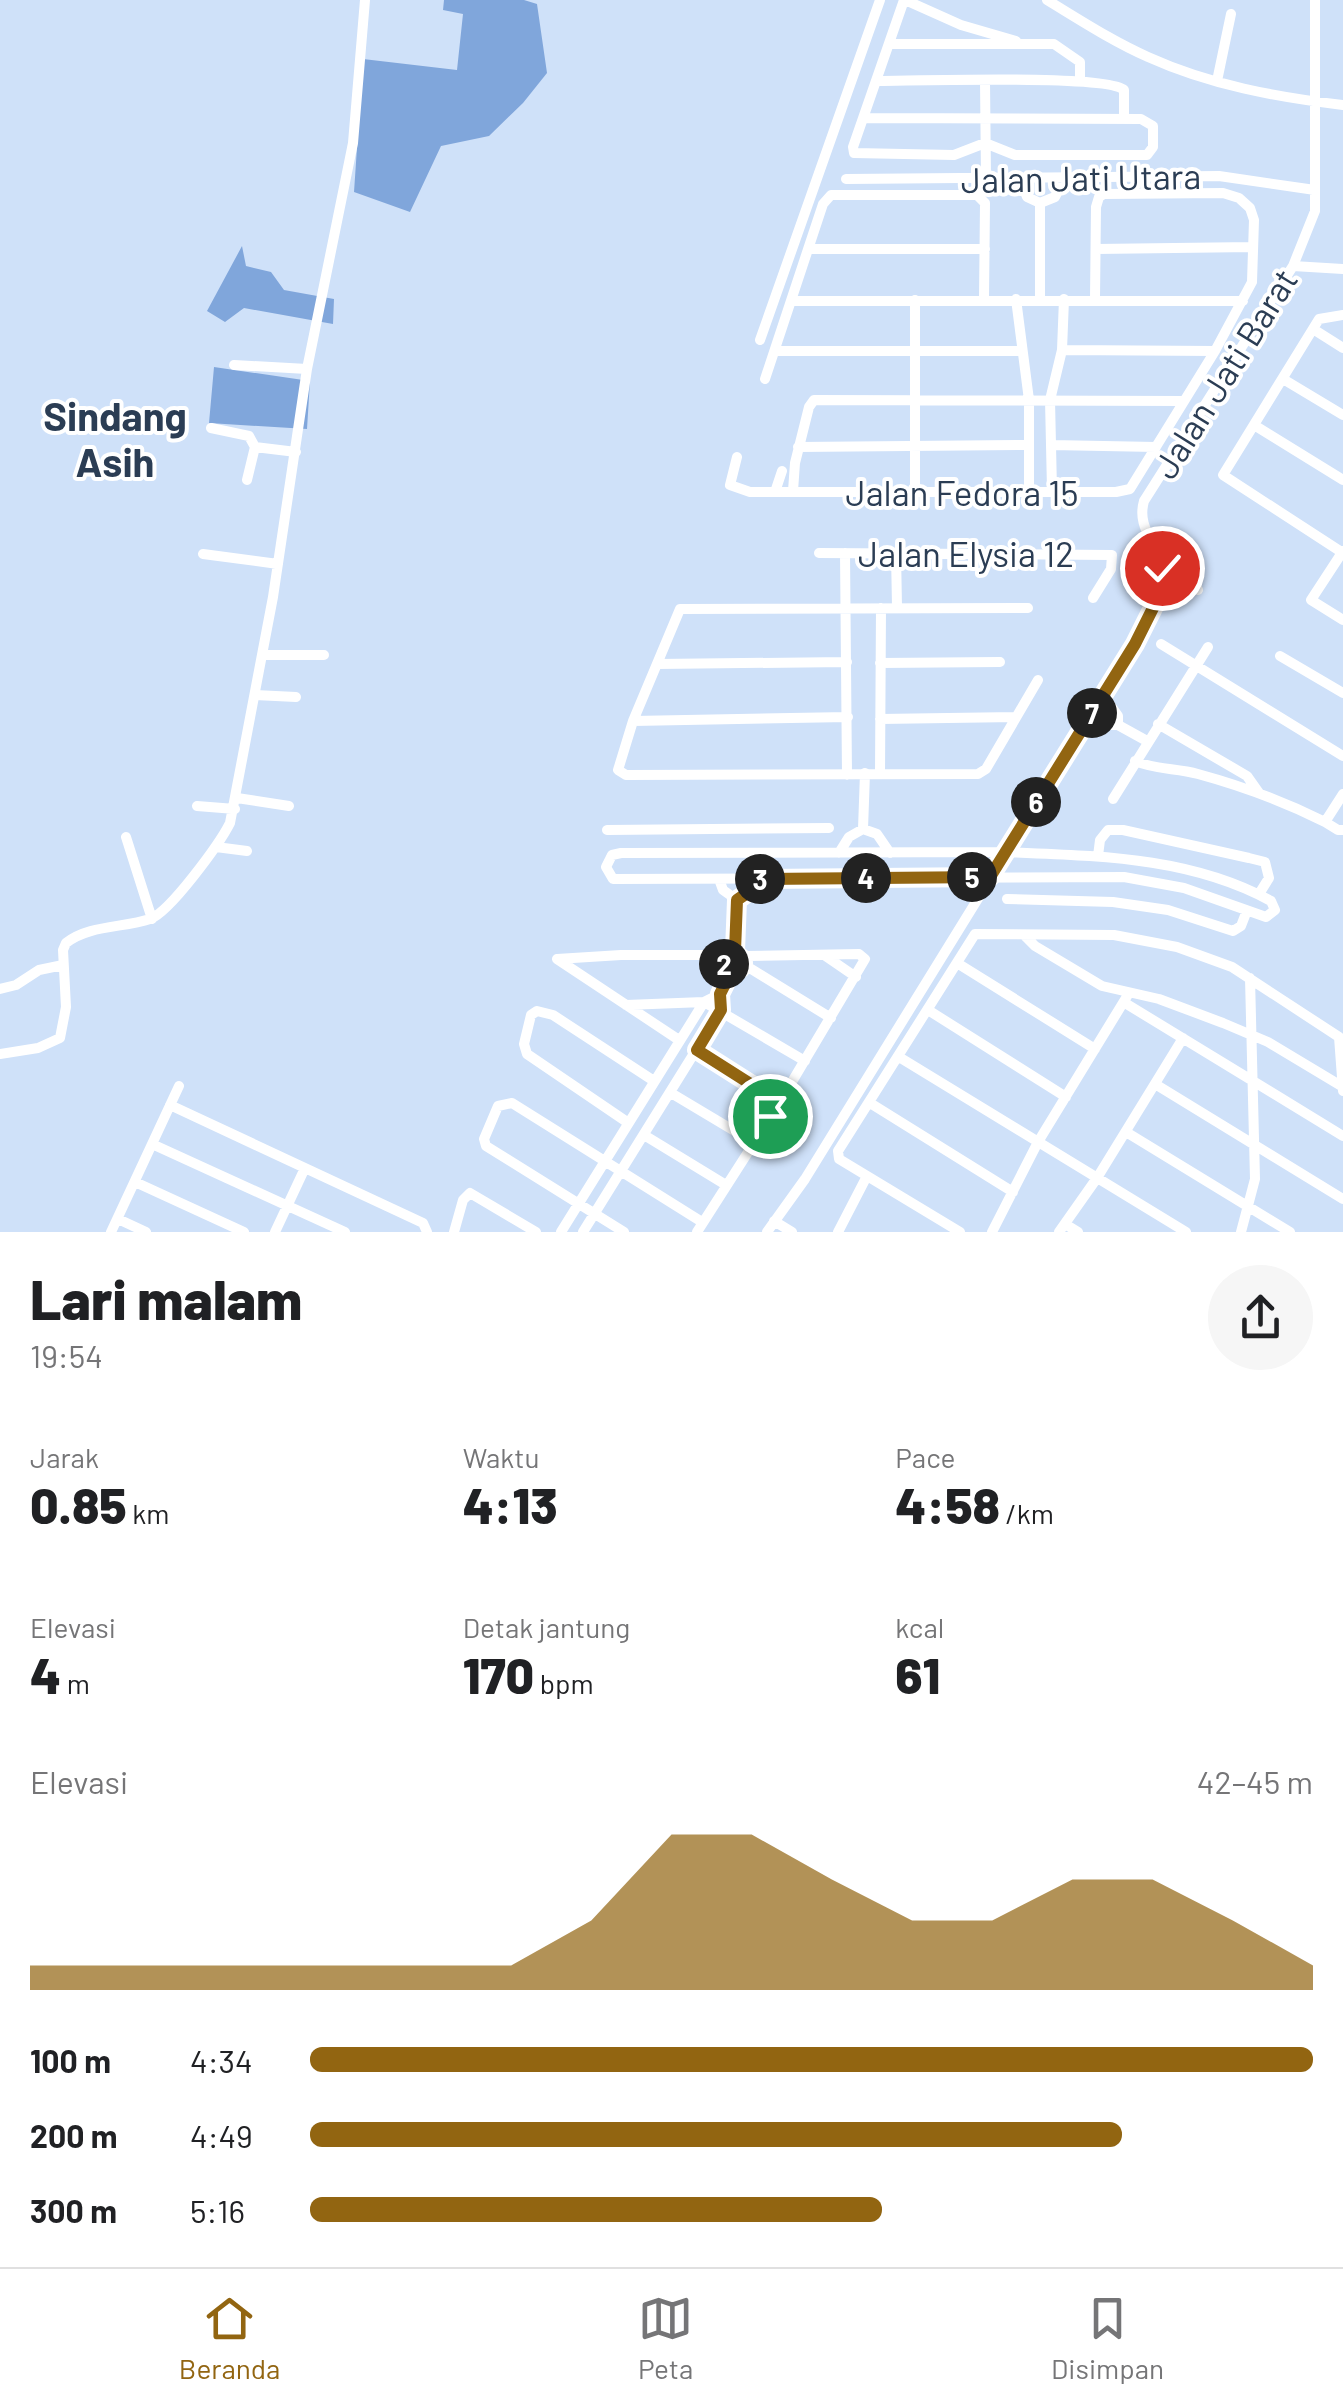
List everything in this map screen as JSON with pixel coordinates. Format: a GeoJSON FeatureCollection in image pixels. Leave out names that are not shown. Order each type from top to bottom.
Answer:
{"type":"FeatureCollection","features":[{"type":"Feature","properties":{"kind":"street"},"geometry":{"type":"LineString","coordinates":[[0,1054],[38,1048],[60,1038],[66,1007],[66,943],[75,936],[152,918],[166,910],[216,847],[236,803],[307,370],[354,143],[364,0]]}},
{"type":"Feature","properties":{"kind":"street"},"geometry":{"type":"LineString","coordinates":[[760,340],[880,0]]}},
{"type":"Feature","properties":{"kind":"street"},"geometry":{"type":"LineString","coordinates":[[863,118],[1142,118],[1153,126],[1152,146],[1147,154],[1015,156],[985,143],[954,155],[859,155],[853,147],[863,118],[889,44],[904,0],[961,25],[1028,44]]}},
{"type":"Feature","properties":{"kind":"street"},"geometry":{"type":"LineString","coordinates":[[1047,0],[1134,50],[1217,81],[1257,92],[1343,105]]}},
{"type":"Feature","properties":{"kind":"street","name":"Jalan Jati Barat"},"geometry":{"type":"LineString","coordinates":[[767,1232],[806,1179],[1135,644],[1160,586],[1160,561],[1146,535],[1144,501],[1293,266],[1312,224],[1315,0]]}},
{"type":"Feature","properties":{"kind":"street"},"geometry":{"type":"LineString","coordinates":[[1217,81],[1231,14]]}},
{"type":"Feature","properties":{"kind":"street"},"geometry":{"type":"LineString","coordinates":[[889,44],[1054,44],[1080,62],[1080,81]]}},
{"type":"Feature","properties":{"kind":"street"},"geometry":{"type":"LineString","coordinates":[[876,81],[1080,81],[1118,85],[1124,90],[1124,117]]}},
{"type":"Feature","properties":{"kind":"street"},"geometry":{"type":"LineString","coordinates":[[985,81],[986,178]]}},
{"type":"Feature","properties":{"kind":"street","name":"Jalan Jati Utara"},"geometry":{"type":"LineString","coordinates":[[846,179],[1219,176],[1315,190]]}},
{"type":"Feature","properties":{"kind":"street"},"geometry":{"type":"LineString","coordinates":[[1019,178],[1026,197],[1040,202],[1056,197],[1065,178]]}},
{"type":"Feature","properties":{"kind":"street"},"geometry":{"type":"LineString","coordinates":[[1051,446],[1156,446],[1252,282],[1254,220],[1250,208],[1239,198],[1223,193],[1104,194],[1096,207],[1095,299]]}},
{"type":"Feature","properties":{"kind":"street"},"geometry":{"type":"LineString","coordinates":[[765,379],[823,204],[830,195],[977,195],[985,203],[984,299]]}},
{"type":"Feature","properties":{"kind":"street"},"geometry":{"type":"LineString","coordinates":[[1040,202],[1040,299]]}},
{"type":"Feature","properties":{"kind":"street"},"geometry":{"type":"LineString","coordinates":[[1096,250],[1253,247]]}},
{"type":"Feature","properties":{"kind":"street"},"geometry":{"type":"LineString","coordinates":[[809,249],[985,249]]}},
{"type":"Feature","properties":{"kind":"street"},"geometry":{"type":"LineString","coordinates":[[1293,266],[1341,268]]}},
{"type":"Feature","properties":{"kind":"street"},"geometry":{"type":"LineString","coordinates":[[1016,299],[1029,400],[1029,490]]}},
{"type":"Feature","properties":{"kind":"street"},"geometry":{"type":"LineString","coordinates":[[1052,490],[1050,400],[1062,350],[1064,299]]}},
{"type":"Feature","properties":{"kind":"street"},"geometry":{"type":"LineString","coordinates":[[915,300],[915,492]]}},
{"type":"Feature","properties":{"kind":"street"},"geometry":{"type":"LineString","coordinates":[[793,301],[1243,301]]}},
{"type":"Feature","properties":{"kind":"street"},"geometry":{"type":"LineString","coordinates":[[1343,315],[1324,316],[1313,329],[1223,475],[1343,552],[1311,600],[1343,620]]}},
{"type":"Feature","properties":{"kind":"street"},"geometry":{"type":"LineString","coordinates":[[1313,329],[1343,348]]}},
{"type":"Feature","properties":{"kind":"street"},"geometry":{"type":"LineString","coordinates":[[1062,350],[1214,351]]}},
{"type":"Feature","properties":{"kind":"street"},"geometry":{"type":"LineString","coordinates":[[776,351],[1020,351]]}},
{"type":"Feature","properties":{"kind":"street"},"geometry":{"type":"LineString","coordinates":[[234,365],[307,370]]}},
{"type":"Feature","properties":{"kind":"street"},"geometry":{"type":"LineString","coordinates":[[1283,378],[1343,415]]}},
{"type":"Feature","properties":{"kind":"street"},"geometry":{"type":"LineString","coordinates":[[793,492],[798,447],[810,402],[1184,400]]}},
{"type":"Feature","properties":{"kind":"street"},"geometry":{"type":"LineString","coordinates":[[1254,425],[1343,480]]}},
{"type":"Feature","properties":{"kind":"street"},"geometry":{"type":"LineString","coordinates":[[210,428],[249,436],[255,447],[247,480]]}},
{"type":"Feature","properties":{"kind":"street"},"geometry":{"type":"LineString","coordinates":[[798,447],[1029,446]]}},
{"type":"Feature","properties":{"kind":"street","name":"Jalan Fedora 15"},"geometry":{"type":"LineString","coordinates":[[736,458],[730,485],[750,492],[1130,489],[1156,446]]}},
{"type":"Feature","properties":{"kind":"street"},"geometry":{"type":"LineString","coordinates":[[255,447],[296,452]]}},
{"type":"Feature","properties":{"kind":"street"},"geometry":{"type":"LineString","coordinates":[[775,492],[782,471]]}},
{"type":"Feature","properties":{"kind":"street","name":"Jalan Elysia 12"},"geometry":{"type":"LineString","coordinates":[[819,553],[1112,554],[1111,569],[1094,598]]}},
{"type":"Feature","properties":{"kind":"street"},"geometry":{"type":"LineString","coordinates":[[845,553],[848,775]]}},
{"type":"Feature","properties":{"kind":"street"},"geometry":{"type":"LineString","coordinates":[[896,553],[897,607]]}},
{"type":"Feature","properties":{"kind":"street"},"geometry":{"type":"LineString","coordinates":[[203,554],[278,564]]}},
{"type":"Feature","properties":{"kind":"street"},"geometry":{"type":"LineString","coordinates":[[1160,586],[1189,582],[1195,583],[1198,590]]}},
{"type":"Feature","properties":{"kind":"street"},"geometry":{"type":"LineString","coordinates":[[880,774],[881,608]]}},
{"type":"Feature","properties":{"kind":"street"},"geometry":{"type":"LineString","coordinates":[[1028,608],[680,609],[633,721],[618,770],[626,775],[978,774],[986,769],[1038,680]]}},
{"type":"Feature","properties":{"kind":"street"},"geometry":{"type":"LineString","coordinates":[[1161,644],[1343,756]]}},
{"type":"Feature","properties":{"kind":"street"},"geometry":{"type":"LineString","coordinates":[[1113,798],[1208,647]]}},
{"type":"Feature","properties":{"kind":"street"},"geometry":{"type":"LineString","coordinates":[[262,654],[324,655]]}},
{"type":"Feature","properties":{"kind":"street"},"geometry":{"type":"LineString","coordinates":[[1280,656],[1343,693]]}},
{"type":"Feature","properties":{"kind":"street"},"geometry":{"type":"LineString","coordinates":[[658,664],[847,662]]}},
{"type":"Feature","properties":{"kind":"street"},"geometry":{"type":"LineString","coordinates":[[880,664],[1000,662]]}},
{"type":"Feature","properties":{"kind":"street"},"geometry":{"type":"LineString","coordinates":[[1103,695],[1118,716],[1118,725]]}},
{"type":"Feature","properties":{"kind":"street"},"geometry":{"type":"LineString","coordinates":[[255,696],[296,697]]}},
{"type":"Feature","properties":{"kind":"street"},"geometry":{"type":"LineString","coordinates":[[633,721],[848,717]]}},
{"type":"Feature","properties":{"kind":"street"},"geometry":{"type":"LineString","coordinates":[[880,719],[1016,717]]}},
{"type":"Feature","properties":{"kind":"street"},"geometry":{"type":"LineString","coordinates":[[1158,724],[1247,776],[1260,794]]}},
{"type":"Feature","properties":{"kind":"street"},"geometry":{"type":"LineString","coordinates":[[1084,725],[1118,725],[1147,741]]}},
{"type":"Feature","properties":{"kind":"street"},"geometry":{"type":"LineString","coordinates":[[1135,761],[1151,768],[1193,773],[1260,794],[1343,830]]}},
{"type":"Feature","properties":{"kind":"street"},"geometry":{"type":"LineString","coordinates":[[863,830],[865,773]]}},
{"type":"Feature","properties":{"kind":"street"},"geometry":{"type":"LineString","coordinates":[[1326,822],[1343,794]]}},
{"type":"Feature","properties":{"kind":"street"},"geometry":{"type":"LineString","coordinates":[[196,806],[289,806]]}},
{"type":"Feature","properties":{"kind":"street"},"geometry":{"type":"LineString","coordinates":[[606,830],[829,828]]}},
{"type":"Feature","properties":{"kind":"street"},"geometry":{"type":"LineString","coordinates":[[795,852],[796,829]]}},
{"type":"Feature","properties":{"kind":"street"},"geometry":{"type":"LineString","coordinates":[[656,853],[657,830]]}},
{"type":"Feature","properties":{"kind":"street"},"geometry":{"type":"LineString","coordinates":[[839,853],[854,833],[863,830],[877,834],[890,853]]}},
{"type":"Feature","properties":{"kind":"street"},"geometry":{"type":"LineString","coordinates":[[1098,856],[1100,840],[1108,830],[1123,830],[1249,858],[1265,862],[1269,878],[1258,894]]}},
{"type":"Feature","properties":{"kind":"street"},"geometry":{"type":"LineString","coordinates":[[126,837],[152,918]]}},
{"type":"Feature","properties":{"kind":"street"},"geometry":{"type":"LineString","coordinates":[[216,847],[247,852]]}},
{"type":"Feature","properties":{"kind":"street"},"geometry":{"type":"LineString","coordinates":[[1004,852],[1131,858],[1182,868],[1258,894],[1272,901],[1275,910],[1266,918],[1184,888],[1124,877],[614,879],[606,867],[612,854],[890,853],[1004,852]]}},
{"type":"Feature","properties":{"kind":"street"},"geometry":{"type":"LineString","coordinates":[[1040,875],[1041,900]]}},
{"type":"Feature","properties":{"kind":"street"},"geometry":{"type":"LineString","coordinates":[[720,879],[723,890],[737,900]]}},
{"type":"Feature","properties":{"kind":"street"},"geometry":{"type":"LineString","coordinates":[[737,900],[750,891],[755,879]]}},
{"type":"Feature","properties":{"kind":"street"},"geometry":{"type":"LineString","coordinates":[[1007,899],[1112,902],[1150,908],[1233,931],[1246,913]]}},
{"type":"Feature","properties":{"kind":"street"},"geometry":{"type":"LineString","coordinates":[[737,900],[738,957],[737,976],[725,968],[738,957]]}},
{"type":"Feature","properties":{"kind":"street"},"geometry":{"type":"LineString","coordinates":[[960,1232],[839,1159],[838,1151],[976,934],[1114,935],[1177,947],[1250,978],[1339,1037],[1343,1089]]}},
{"type":"Feature","properties":{"kind":"street"},"geometry":{"type":"LineString","coordinates":[[1024,935],[1035,946],[1127,998],[1182,1038],[1343,1136]]}},
{"type":"Feature","properties":{"kind":"street"},"geometry":{"type":"LineString","coordinates":[[823,954],[856,977]]}},
{"type":"Feature","properties":{"kind":"street"},"geometry":{"type":"LineString","coordinates":[[624,1232],[486,1146],[487,1131],[498,1106],[512,1103],[699,1227],[864,966],[864,955],[621,955],[557,959],[679,1040]]}},
{"type":"Feature","properties":{"kind":"street"},"geometry":{"type":"LineString","coordinates":[[738,957],[831,1018]]}},
{"type":"Feature","properties":{"kind":"street"},"geometry":{"type":"LineString","coordinates":[[957,963],[1095,1049]]}},
{"type":"Feature","properties":{"kind":"street"},"geometry":{"type":"LineString","coordinates":[[0,989],[16,986],[38,970],[64,965]]}},
{"type":"Feature","properties":{"kind":"street"},"geometry":{"type":"LineString","coordinates":[[583,1232],[721,1010],[720,994],[730,974]]}},
{"type":"Feature","properties":{"kind":"street"},"geometry":{"type":"LineString","coordinates":[[1242,1232],[1250,1208],[1256,1147],[1250,978]]}},
{"type":"Feature","properties":{"kind":"street"},"geometry":{"type":"LineString","coordinates":[[626,1005],[704,1002],[720,994]]}},
{"type":"Feature","properties":{"kind":"street"},"geometry":{"type":"LineString","coordinates":[[1127,998],[1159,999],[1252,1035],[1343,1089]]}},
{"type":"Feature","properties":{"kind":"street"},"geometry":{"type":"LineString","coordinates":[[992,1232],[1038,1142],[1127,998]]}},
{"type":"Feature","properties":{"kind":"street"},"geometry":{"type":"LineString","coordinates":[[704,1002],[805,1061]]}},
{"type":"Feature","properties":{"kind":"street"},"geometry":{"type":"LineString","coordinates":[[561,1232],[704,1002]]}},
{"type":"Feature","properties":{"kind":"street"},"geometry":{"type":"LineString","coordinates":[[928,1010],[1066,1097]]}},
{"type":"Feature","properties":{"kind":"street"},"geometry":{"type":"LineString","coordinates":[[628,1122],[526,1054],[524,1044],[531,1015],[537,1011],[553,1016],[654,1081]]}},
{"type":"Feature","properties":{"kind":"street"},"geometry":{"type":"LineString","coordinates":[[1078,1232],[1062,1228],[1182,1038]]}},
{"type":"Feature","properties":{"kind":"street"},"geometry":{"type":"LineString","coordinates":[[697,1050],[779,1102]]}},
{"type":"Feature","properties":{"kind":"street"},"geometry":{"type":"LineString","coordinates":[[899,1057],[1186,1232]]}},
{"type":"Feature","properties":{"kind":"street"},"geometry":{"type":"LineString","coordinates":[[1154,1084],[1343,1198]]}},
{"type":"Feature","properties":{"kind":"street"},"geometry":{"type":"LineString","coordinates":[[111,1232],[179,1086]]}},
{"type":"Feature","properties":{"kind":"street"},"geometry":{"type":"LineString","coordinates":[[671,1092],[753,1142]]}},
{"type":"Feature","properties":{"kind":"street"},"geometry":{"type":"LineString","coordinates":[[870,1103],[1012,1192]]}},
{"type":"Feature","properties":{"kind":"street"},"geometry":{"type":"LineString","coordinates":[[170,1105],[424,1227]]}},
{"type":"Feature","properties":{"kind":"street"},"geometry":{"type":"LineString","coordinates":[[1126,1132],[1290,1232]]}},
{"type":"Feature","properties":{"kind":"street"},"geometry":{"type":"LineString","coordinates":[[644,1135],[726,1184]]}},
{"type":"Feature","properties":{"kind":"street"},"geometry":{"type":"LineString","coordinates":[[152,1144],[345,1232]]}},
{"type":"Feature","properties":{"kind":"street"},"geometry":{"type":"LineString","coordinates":[[275,1232],[304,1168]]}},
{"type":"Feature","properties":{"kind":"street"},"geometry":{"type":"LineString","coordinates":[[838,1232],[867,1176]]}},
{"type":"Feature","properties":{"kind":"street"},"geometry":{"type":"LineString","coordinates":[[135,1182],[244,1232]]}},
{"type":"Feature","properties":{"kind":"street"},"geometry":{"type":"LineString","coordinates":[[454,1231],[463,1200],[470,1193],[536,1232]]}},
{"type":"Feature","properties":{"kind":"street"},"geometry":{"type":"LineString","coordinates":[[118,1219],[146,1232]]}},
{"type":"Feature","properties":{"kind":"street"},"geometry":{"type":"LineString","coordinates":[[774,1221],[792,1232]]}},
{"type":"Feature","properties":{"kind":"shaded area"},"geometry":{"type":"Polygon","coordinates":[[[444,0],[524,0],[537,4],[547,73],[489,136],[441,146],[410,212],[354,192],[363,59],[457,70],[463,14],[443,10],[444,0]]]}},
{"type":"Feature","properties":{"kind":"shaded area"},"geometry":{"type":"Polygon","coordinates":[[[242,246],[246,266],[271,272],[284,290],[334,299],[333,324],[244,308],[225,322],[207,311],[242,246]]]}},
{"type":"Feature","properties":{"kind":"shaded area"},"geometry":{"type":"Polygon","coordinates":[[[214,367],[310,381],[307,429],[209,423],[214,367]]]}},
{"type":"Feature","properties":{"kind":"district","name":"Sindang Asih"},"geometry":{"type":"Point","coordinates":[115,438]}},
{"type":"Feature","properties":{"kind":"route"},"geometry":{"type":"LineString","coordinates":[[770,1116],[779,1102],[697,1050],[721,1010],[720,994],[730,974],[724,956],[735,951],[737,900],[750,891],[755,879],[990,877],[1135,644],[1157,600],[1162,568]]}}]}
